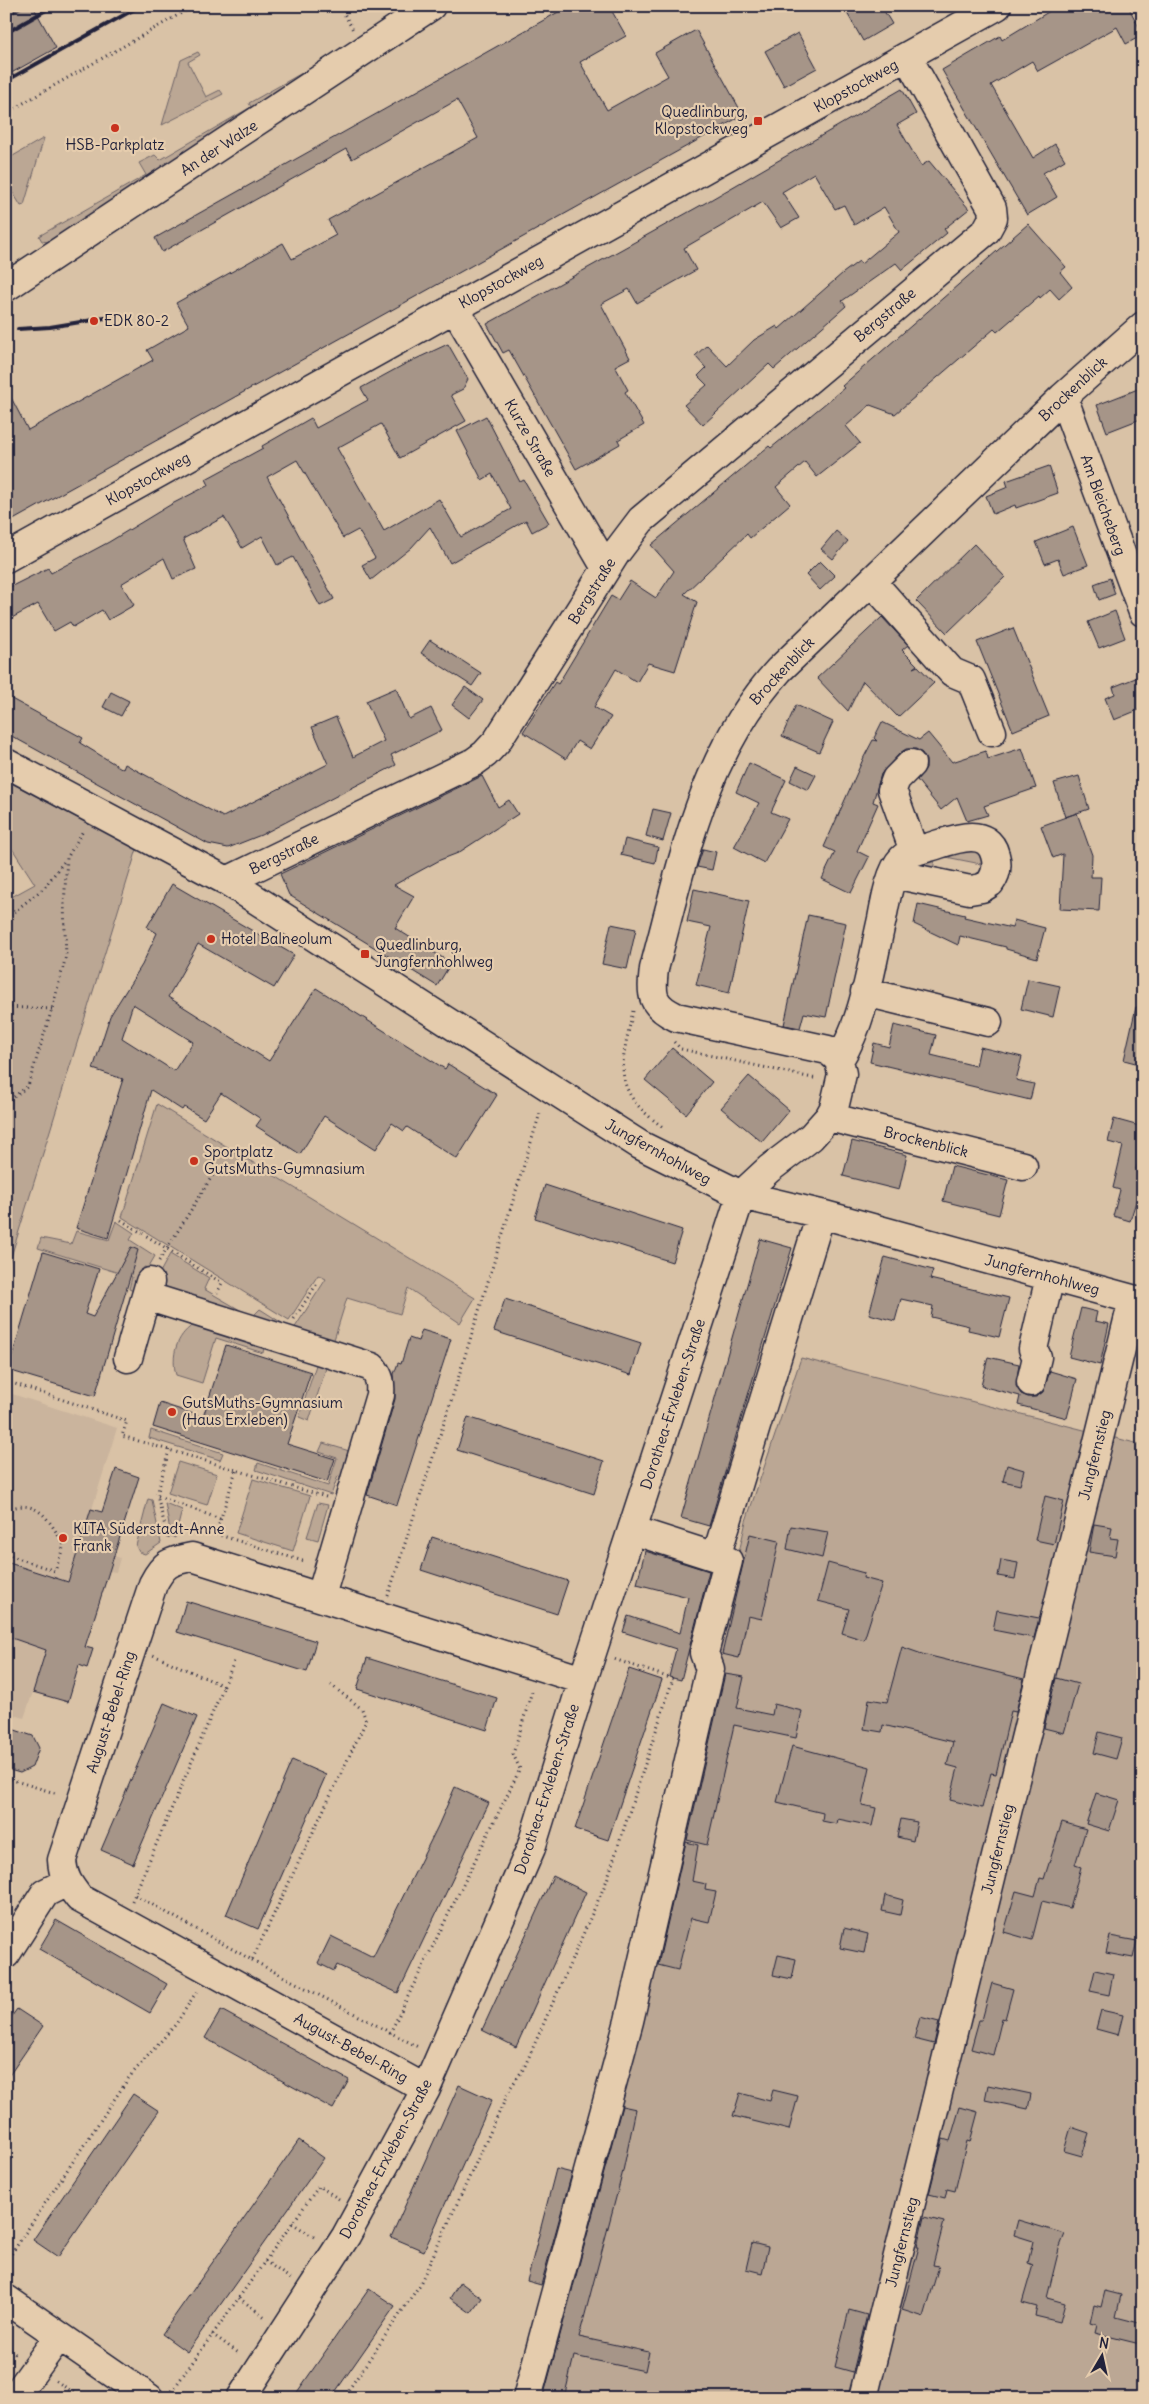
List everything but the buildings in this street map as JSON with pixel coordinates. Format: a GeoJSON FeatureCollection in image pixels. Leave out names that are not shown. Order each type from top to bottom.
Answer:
{"type":"FeatureCollection","features":[{"type":"Feature","properties":{"kind":"street","name":"An der Walze"},"geometry":{"type":"LineString","coordinates":[[6,287],[431,6]]}},
{"type":"Feature","properties":{"kind":"street","name":"Klopstockweg"},"geometry":{"type":"LineString","coordinates":[[6,558],[454,307],[908,58],[997,6]]}},
{"type":"Feature","properties":{"kind":"street","name":"Bergstraße"},"geometry":{"type":"LineString","coordinates":[[227,881],[474,762],[485,754],[497,741],[624,540],[641,520],[990,226],[994,212],[908,58]]}},
{"type":"Feature","properties":{"kind":"street","name":"Kurze Straße"},"geometry":{"type":"LineString","coordinates":[[454,307],[606,568]]}},
{"type":"Feature","properties":{"kind":"street","name":"Brockenblick"},"geometry":{"type":"LineString","coordinates":[[839,1060],[828,1050],[676,1016],[660,1008],[654,1001],[652,987],[654,969],[694,822],[709,780],[728,741],[763,688],[1063,397],[1143,326]]}},
{"type":"Feature","properties":{"kind":"street","name":"Am Bleicheberg"},"geometry":{"type":"LineString","coordinates":[[1063,397],[1143,612]]}},
{"type":"Feature","properties":{"kind":"street"},"geometry":{"type":"LineString","coordinates":[[872,582],[952,672],[971,680],[992,732]]}},
{"type":"Feature","properties":{"kind":"street"},"geometry":{"type":"LineString","coordinates":[[6,763],[227,881]]}},
{"type":"Feature","properties":{"kind":"street"},"geometry":{"type":"LineString","coordinates":[[910,764],[896,779],[892,790],[914,852]]}},
{"type":"Feature","properties":{"kind":"street"},"geometry":{"type":"LineString","coordinates":[[741,1195],[770,1169],[811,1137],[829,1117],[834,1108],[842,1074],[839,1060],[850,1042],[865,992],[887,895],[894,874],[901,860],[914,852],[959,838],[975,837],[992,846],[996,858],[996,870],[989,885],[970,890],[894,874]]}},
{"type":"Feature","properties":{"kind":"street","name":"Jungfernhohlweg"},"geometry":{"type":"LineString","coordinates":[[227,881],[548,1088],[640,1145],[741,1195],[821,1214],[1138,1301]]}},
{"type":"Feature","properties":{"kind":"street"},"geometry":{"type":"LineString","coordinates":[[865,992],[988,1022]]}},
{"type":"Feature","properties":{"kind":"street","name":"Brockenblick"},"geometry":{"type":"LineString","coordinates":[[829,1117],[1023,1166]]}},
{"type":"Feature","properties":{"kind":"street","name":"Dorothea-Erxleben-Straße"},"geometry":{"type":"LineString","coordinates":[[241,2398],[360,2213],[426,2089],[531,1848],[592,1651],[741,1195]]}},
{"type":"Feature","properties":{"kind":"street"},"geometry":{"type":"LineString","coordinates":[[716,1557],[821,1214]]}},
{"type":"Feature","properties":{"kind":"street"},"geometry":{"type":"LineString","coordinates":[[1031,1382],[1037,1357],[1028,1352],[1050,1277]]}},
{"type":"Feature","properties":{"kind":"street"},"geometry":{"type":"LineString","coordinates":[[128,1358],[148,1289],[283,1339],[372,1367],[381,1383],[380,1395],[324,1584]]}},
{"type":"Feature","properties":{"kind":"street","name":"Jungfernstieg"},"geometry":{"type":"LineString","coordinates":[[863,2398],[1138,1301]]}},
{"type":"Feature","properties":{"kind":"street"},"geometry":{"type":"LineString","coordinates":[[527,2398],[629,2021],[708,1679],[710,1669],[704,1653],[728,1561],[632,1530]]}},
{"type":"Feature","properties":{"kind":"street"},"geometry":{"type":"LineString","coordinates":[[174,1560],[192,1557],[387,1599],[540,1666],[583,1680]]}},
{"type":"Feature","properties":{"kind":"street","name":"August-Bebel-Ring"},"geometry":{"type":"LineString","coordinates":[[174,1560],[162,1567],[153,1584],[62,1860],[63,1873],[67,1882],[79,1898],[426,2089]]}},
{"type":"Feature","properties":{"kind":"street"},"geometry":{"type":"LineString","coordinates":[[6,1954],[44,1893],[67,1882]]}},
{"type":"Feature","properties":{"kind":"street"},"geometry":{"type":"LineString","coordinates":[[6,2299],[59,2336],[159,2396]]}},
{"type":"Feature","properties":{"kind":"street"},"geometry":{"type":"LineString","coordinates":[[14,2398],[59,2336]]}},
{"type":"Feature","properties":{"kind":"path"},"geometry":{"type":"LineString","coordinates":[[6,112],[194,6]]}},
{"type":"Feature","properties":{"kind":"path"},"geometry":{"type":"LineString","coordinates":[[6,918],[44,888],[67,858],[96,811]]}},
{"type":"Feature","properties":{"kind":"path"},"geometry":{"type":"LineString","coordinates":[[6,1103],[28,1086],[66,956],[64,905],[67,858]]}},
{"type":"Feature","properties":{"kind":"path"},"geometry":{"type":"LineString","coordinates":[[635,1003],[624,1054],[622,1075],[626,1090],[635,1103],[652,1120],[667,1131]]}},
{"type":"Feature","properties":{"kind":"path"},"geometry":{"type":"LineString","coordinates":[[6,1007],[52,1009]]}},
{"type":"Feature","properties":{"kind":"path"},"geometry":{"type":"LineString","coordinates":[[387,1599],[452,1398],[548,1088]]}},
{"type":"Feature","properties":{"kind":"path"},"geometry":{"type":"LineString","coordinates":[[148,1289],[158,1263],[216,1170]]}},
{"type":"Feature","properties":{"kind":"path"},"geometry":{"type":"LineString","coordinates":[[121,1220],[222,1282],[216,1292],[223,1296]]}},
{"type":"Feature","properties":{"kind":"path"},"geometry":{"type":"LineString","coordinates":[[283,1339],[318,1282]]}},
{"type":"Feature","properties":{"kind":"path"},"geometry":{"type":"LineString","coordinates":[[6,1381],[126,1421],[122,1436],[348,1505]]}},
{"type":"Feature","properties":{"kind":"path"},"geometry":{"type":"LineString","coordinates":[[169,1450],[157,1496],[174,1560]]}},
{"type":"Feature","properties":{"kind":"path"},"geometry":{"type":"LineString","coordinates":[[208,1561],[236,1470]]}},
{"type":"Feature","properties":{"kind":"path"},"geometry":{"type":"LineString","coordinates":[[157,1496],[220,1519]]}},
{"type":"Feature","properties":{"kind":"path"},"geometry":{"type":"LineString","coordinates":[[6,1510],[24,1505],[38,1510],[64,1545],[55,1570],[6,1554]]}},
{"type":"Feature","properties":{"kind":"path"},"geometry":{"type":"LineString","coordinates":[[216,1534],[320,1567],[324,1584]]}},
{"type":"Feature","properties":{"kind":"path"},"geometry":{"type":"LineString","coordinates":[[343,2398],[419,2286],[511,2087],[524,2068],[607,1880],[673,1680],[592,1651]]}},
{"type":"Feature","properties":{"kind":"path"},"geometry":{"type":"LineString","coordinates":[[145,1652],[224,1686]]}},
{"type":"Feature","properties":{"kind":"path"},"geometry":{"type":"LineString","coordinates":[[122,1922],[236,1659]]}},
{"type":"Feature","properties":{"kind":"path"},"geometry":{"type":"LineString","coordinates":[[390,2033],[520,1769],[513,1754],[540,1666]]}},
{"type":"Feature","properties":{"kind":"path"},"geometry":{"type":"LineString","coordinates":[[252,1960],[366,1721],[362,1709],[331,1685]]}},
{"type":"Feature","properties":{"kind":"path"},"geometry":{"type":"LineString","coordinates":[[6,1778],[60,1795]]}},
{"type":"Feature","properties":{"kind":"path"},"geometry":{"type":"LineString","coordinates":[[135,1894],[252,1960],[440,2059]]}},
{"type":"Feature","properties":{"kind":"path"},"geometry":{"type":"LineString","coordinates":[[6,2262],[130,2076],[176,2024],[210,1971]]}},
{"type":"Feature","properties":{"kind":"path"},"geometry":{"type":"LineString","coordinates":[[159,2396],[212,2334],[319,2186],[360,2213]]}},
{"type":"Feature","properties":{"kind":"path"},"geometry":{"type":"LineString","coordinates":[[292,2223],[320,2241]]}},
{"type":"Feature","properties":{"kind":"path"},"geometry":{"type":"LineString","coordinates":[[265,2262],[293,2280]]}},
{"type":"Feature","properties":{"kind":"path"},"geometry":{"type":"LineString","coordinates":[[239,2298],[267,2319]]}},
{"type":"Feature","properties":{"kind":"path"},"geometry":{"type":"LineString","coordinates":[[212,2334],[242,2356]]}},
{"type":"Feature","properties":{"kind":"path"},"geometry":{"type":"LineString","coordinates":[[36,2367],[82,2398]]}},
{"type":"Feature","properties":{"kind":"shaded area"},"geometry":{"type":"Polygon","coordinates":[[[198,52],[200,55],[188,62],[206,97],[220,90],[223,94],[162,125],[181,60],[198,52]]]}},
{"type":"Feature","properties":{"kind":"shaded area"},"geometry":{"type":"Polygon","coordinates":[[[316,65],[318,67],[48,242],[42,241],[39,236],[146,175],[139,163],[155,155],[160,160],[251,107],[249,103],[316,65]]]}},
{"type":"Feature","properties":{"kind":"shaded area"},"geometry":{"type":"Polygon","coordinates":[[[44,138],[24,205],[21,206],[6,181],[6,160],[44,138]]]}},
{"type":"Feature","properties":{"kind":"shaded area"},"geometry":{"type":"Polygon","coordinates":[[[11,783],[137,849],[6,1273],[6,900],[35,884],[6,839],[6,789],[11,783]]]}},
{"type":"Feature","properties":{"kind":"shaded area"},"geometry":{"type":"Polygon","coordinates":[[[967,844],[987,858],[979,882],[981,864],[936,855],[932,874],[921,871],[919,859],[967,844]]]}},
{"type":"Feature","properties":{"kind":"shaded area","name":"Sportplatz GutsMuths-Gymnasium"},"geometry":{"type":"Polygon","coordinates":[[[157,1104],[475,1298],[460,1323],[408,1288],[400,1314],[347,1298],[332,1346],[292,1332],[326,1279],[318,1275],[289,1320],[122,1217],[157,1104]]]}},
{"type":"Feature","properties":{"kind":"shaded area"},"geometry":{"type":"Polygon","coordinates":[[[116,1221],[134,1233],[130,1240],[155,1256],[148,1268],[144,1267],[136,1292],[129,1289],[132,1277],[38,1248],[41,1238],[71,1244],[76,1231],[109,1240],[116,1221]]]}},
{"type":"Feature","properties":{"kind":"shaded area"},"geometry":{"type":"Polygon","coordinates":[[[170,1254],[209,1278],[204,1289],[252,1317],[260,1309],[282,1323],[279,1329],[162,1293],[158,1276],[170,1254]]]}},
{"type":"Feature","properties":{"kind":"shaded area"},"geometry":{"type":"Polygon","coordinates":[[[193,1325],[264,1347],[263,1353],[216,1338],[202,1383],[176,1375],[174,1361],[176,1347],[182,1335],[193,1325]]]}},
{"type":"Feature","properties":{"kind":"shaded area"},"geometry":{"type":"Polygon","coordinates":[[[801,1358],[1143,1445],[1143,2398],[535,2398],[638,2007],[746,1521],[801,1358]]]}},
{"type":"Feature","properties":{"kind":"shaded area"},"geometry":{"type":"Polygon","coordinates":[[[317,1362],[327,1365],[309,1421],[299,1417],[317,1362]]]}},
{"type":"Feature","properties":{"kind":"shaded area","name":"KITA Süderstadt-Anne Frank"},"geometry":{"type":"Polygon","coordinates":[[[6,1392],[117,1428],[92,1509],[125,1519],[114,1556],[120,1558],[116,1572],[109,1571],[85,1646],[93,1649],[87,1668],[79,1666],[68,1702],[33,1692],[24,1718],[6,1712],[6,1392]]]}},
{"type":"Feature","properties":{"kind":"shaded area"},"geometry":{"type":"Polygon","coordinates":[[[151,1430],[223,1453],[220,1460],[149,1438],[151,1430]]]}},
{"type":"Feature","properties":{"kind":"shaded area"},"geometry":{"type":"Polygon","coordinates":[[[323,1443],[356,1453],[348,1479],[338,1476],[331,1495],[256,1470],[258,1463],[328,1486],[337,1458],[319,1452],[323,1443]]]}},
{"type":"Feature","properties":{"kind":"shaded area"},"geometry":{"type":"Polygon","coordinates":[[[178,1462],[217,1474],[207,1505],[168,1493],[178,1462]]]}},
{"type":"Feature","properties":{"kind":"shaded area"},"geometry":{"type":"Polygon","coordinates":[[[253,1479],[310,1496],[293,1551],[236,1533],[253,1479]]]}},
{"type":"Feature","properties":{"kind":"shaded area"},"geometry":{"type":"Polygon","coordinates":[[[148,1499],[152,1500],[161,1543],[145,1554],[139,1552],[136,1546],[148,1499]]]}},
{"type":"Feature","properties":{"kind":"shaded area"},"geometry":{"type":"Polygon","coordinates":[[[165,1503],[182,1510],[175,1538],[171,1536],[165,1503]]]}},
{"type":"Feature","properties":{"kind":"shaded area"},"geometry":{"type":"Polygon","coordinates":[[[318,1503],[328,1505],[318,1540],[307,1537],[318,1503]]]}},
{"type":"Feature","properties":{"kind":"railway"},"geometry":{"type":"LineString","coordinates":[[6,15],[22,6]]}},
{"type":"Feature","properties":{"kind":"railway"},"geometry":{"type":"LineString","coordinates":[[6,33],[53,6]]}},
{"type":"Feature","properties":{"kind":"railway"},"geometry":{"type":"LineString","coordinates":[[6,81],[140,6]]}},
{"type":"Feature","properties":{"kind":"railway"},"geometry":{"type":"LineString","coordinates":[[18,329],[50,327],[117,316]]}},
{"type":"Feature","properties":{"kind":"place","name":"Quedlinburg, Klopstockweg"},"geometry":{"type":"Point","coordinates":[758,121]}},
{"type":"Feature","properties":{"kind":"place","name":"HSB-Parkplatz"},"geometry":{"type":"Point","coordinates":[115,128]}},
{"type":"Feature","properties":{"kind":"place","name":"EDK 80-2"},"geometry":{"type":"Point","coordinates":[94,321]}},
{"type":"Feature","properties":{"kind":"place","name":"Hotel Balneolum"},"geometry":{"type":"Point","coordinates":[211,939]}},
{"type":"Feature","properties":{"kind":"place","name":"Quedlinburg, Jungfernhohlweg"},"geometry":{"type":"Point","coordinates":[365,954]}},
{"type":"Feature","properties":{"kind":"place","name":"Sportplatz GutsMuths-Gymnasium"},"geometry":{"type":"Point","coordinates":[194,1161]}},
{"type":"Feature","properties":{"kind":"place","name":"GutsMuths-Gymnasium (Haus Erxleben)"},"geometry":{"type":"Point","coordinates":[172,1412]}},
{"type":"Feature","properties":{"kind":"place","name":"KITA Süderstadt-Anne Frank"},"geometry":{"type":"Point","coordinates":[63,1538]}}]}
